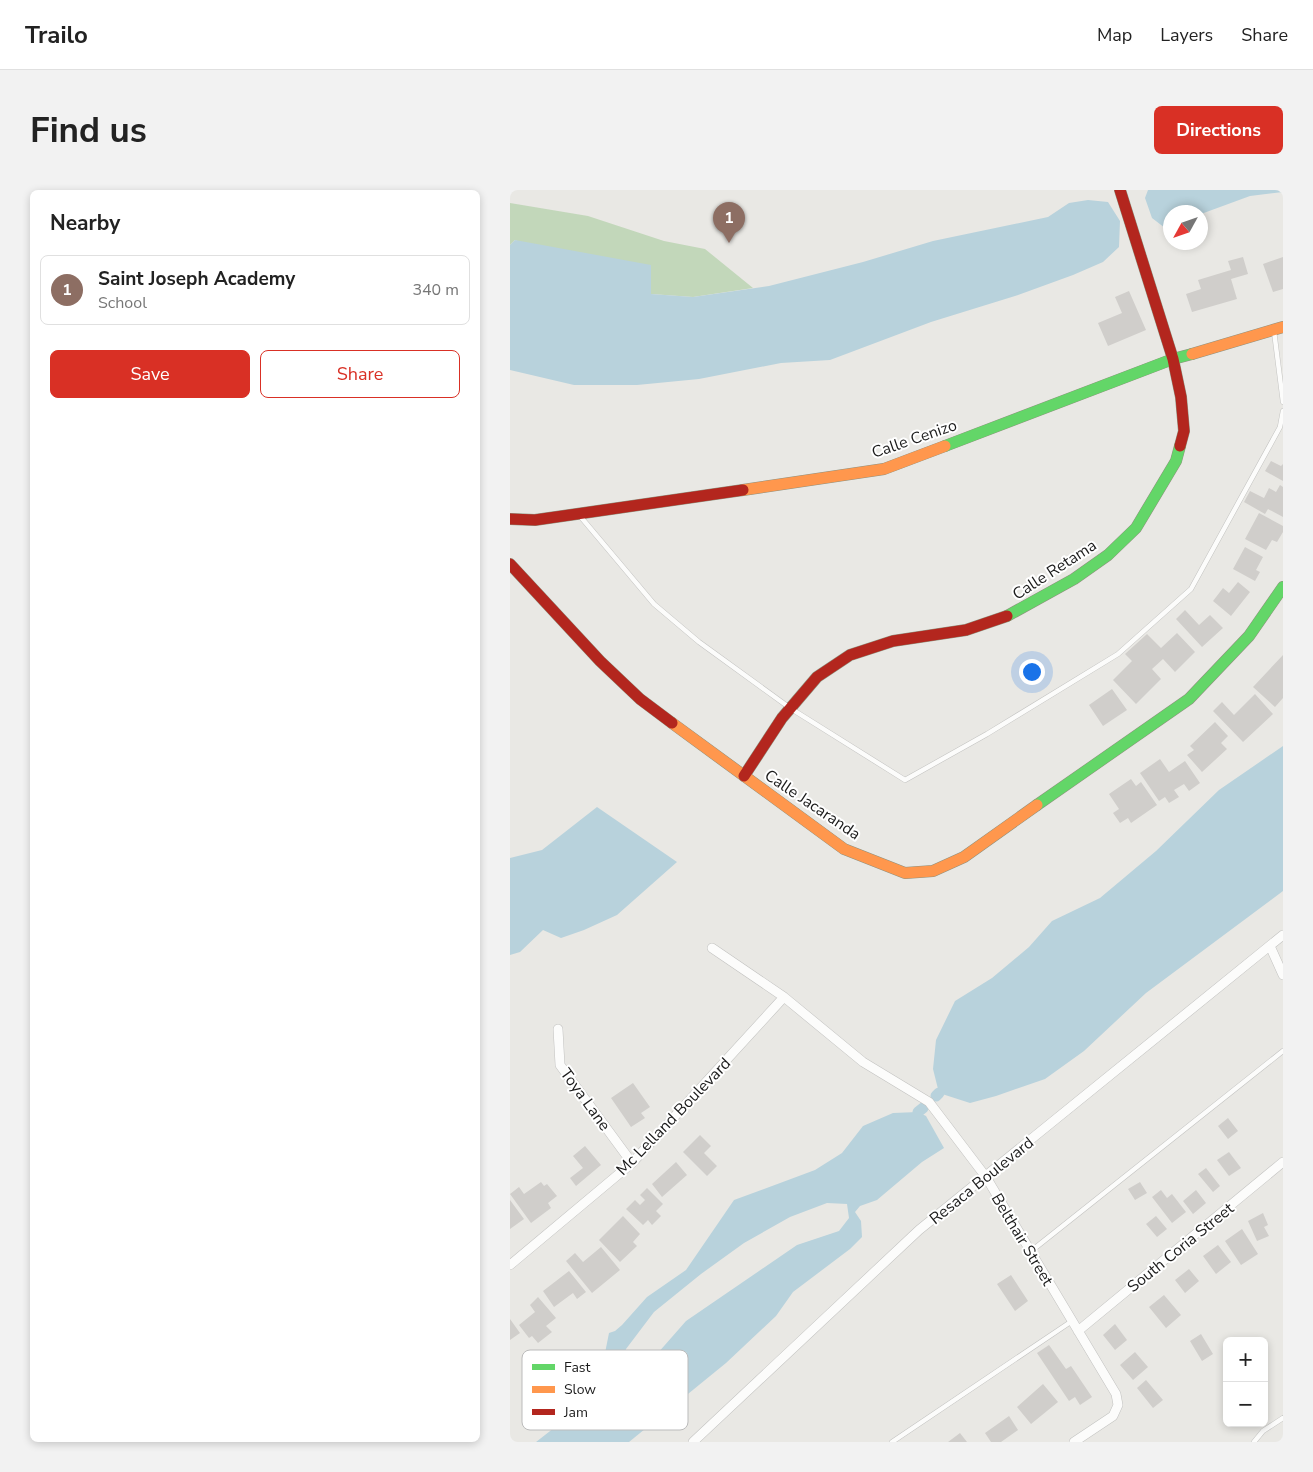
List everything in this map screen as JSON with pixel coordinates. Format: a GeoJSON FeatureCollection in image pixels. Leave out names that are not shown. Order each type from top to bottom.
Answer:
{"type":"FeatureCollection","features":[{"type":"Feature","properties":{"kind":"street","name":"Calle Retama"},"geometry":{"type":"LineString","coordinates":[[744,776],[790,708],[817,677],[850,654],[893,641],[966,630],[1013,614],[1074,579],[1108,554],[1136,528],[1176,461],[1184,431],[1182,397],[1174,359],[1120,190]]}},
{"type":"Feature","properties":{"kind":"street","name":"Calle Cenizo"},"geometry":{"type":"LineString","coordinates":[[510,519],[535,520],[884,469],[1174,359],[1279,328]]}},
{"type":"Feature","properties":{"kind":"street","name":"Calle Jacaranda"},"geometry":{"type":"LineString","coordinates":[[510,564],[600,661],[640,699],[844,849],[906,873],[933,871],[964,857],[1118,747],[1189,699],[1248,636],[1283,587]]}},
{"type":"Feature","properties":{"kind":"street","name":"Resaca Boulevard"},"geometry":{"type":"LineString","coordinates":[[693,1442],[919,1230],[1283,935]]}},
{"type":"Feature","properties":{"kind":"street"},"geometry":{"type":"LineString","coordinates":[[1270,946],[1283,975]]}},
{"type":"Feature","properties":{"kind":"street","name":"Belthair Street"},"geometry":{"type":"LineString","coordinates":[[712,948],[784,997],[862,1062],[929,1102],[986,1177],[1116,1394],[1118,1405],[1113,1416],[1074,1442]]}},
{"type":"Feature","properties":{"kind":"street","name":"Mc Lelland Boulevard"},"geometry":{"type":"LineString","coordinates":[[510,1265],[632,1163],[784,997]]}},
{"type":"Feature","properties":{"kind":"street","name":"Toya Lane"},"geometry":{"type":"LineString","coordinates":[[558,1029],[560,1064],[632,1163]]}},
{"type":"Feature","properties":{"kind":"street","name":"South Coria Street"},"geometry":{"type":"LineString","coordinates":[[1078,1331],[1283,1162]]}},
{"type":"Feature","properties":{"kind":"lane"},"geometry":{"type":"LineString","coordinates":[[1279,328],[1283,402]]}},
{"type":"Feature","properties":{"kind":"lane"},"geometry":{"type":"LineString","coordinates":[[578,514],[654,604],[699,642],[790,708],[905,780],[1118,654],[1191,589],[1280,427],[1283,411]]}},
{"type":"Feature","properties":{"kind":"lane"},"geometry":{"type":"LineString","coordinates":[[1030,1252],[1283,1051]]}},
{"type":"Feature","properties":{"kind":"lane"},"geometry":{"type":"LineString","coordinates":[[892,1442],[1072,1321]]}},
{"type":"Feature","properties":{"kind":"lane"},"geometry":{"type":"LineString","coordinates":[[1254,1442],[1263,1430],[1283,1418]]}},
{"type":"Feature","properties":{"kind":"green space"},"geometry":{"type":"Polygon","coordinates":[[[510,203],[588,216],[664,241],[705,249],[753,288],[693,297],[651,294],[515,240],[510,245],[510,203]]]}},
{"type":"Feature","properties":{"kind":"water"},"geometry":{"type":"Polygon","coordinates":[[[1148,190],[1283,190],[1283,192],[1250,196],[1208,211],[1208,205],[1163,205],[1163,226],[1152,218],[1145,198],[1148,190]]]}},
{"type":"Feature","properties":{"kind":"water"},"geometry":{"type":"Polygon","coordinates":[[[1088,200],[1108,202],[1120,221],[1119,247],[1103,262],[1015,296],[931,322],[830,360],[781,363],[699,379],[637,385],[574,385],[510,370],[510,245],[515,240],[651,265],[651,294],[693,297],[769,286],[863,262],[933,241],[1048,217],[1069,203],[1088,200]]]}},
{"type":"Feature","properties":{"kind":"water"},"geometry":{"type":"Polygon","coordinates":[[[1283,746],[1283,891],[1146,993],[1084,1051],[1045,1079],[970,1103],[939,1093],[933,1069],[936,1040],[955,1001],[992,978],[1029,947],[1052,921],[1100,898],[1156,851],[1219,790],[1283,746]]]}},
{"type":"Feature","properties":{"kind":"water"},"geometry":{"type":"Polygon","coordinates":[[[597,807],[677,862],[617,915],[561,938],[543,930],[520,952],[510,955],[510,858],[542,850],[597,807]]]}},
{"type":"Feature","properties":{"kind":"water"},"geometry":{"type":"Polygon","coordinates":[[[918,1112],[926,1116],[944,1148],[922,1162],[877,1200],[860,1206],[855,1212],[861,1221],[862,1237],[850,1249],[793,1292],[776,1316],[726,1363],[688,1394],[688,1350],[661,1350],[686,1321],[797,1245],[839,1231],[849,1218],[847,1204],[827,1203],[790,1217],[744,1243],[701,1274],[654,1312],[626,1350],[606,1350],[609,1333],[622,1325],[647,1297],[686,1270],[734,1200],[815,1170],[842,1153],[863,1126],[893,1113],[918,1112]]]}},
{"type":"Feature","properties":{"kind":"water"},"geometry":{"type":"Polygon","coordinates":[[[551,1430],[644,1430],[629,1442],[536,1442],[551,1430]]]}},
{"type":"Feature","properties":{"kind":"building"},"geometry":{"type":"Polygon","coordinates":[[[1243,257],[1248,274],[1231,279],[1237,299],[1192,312],[1186,294],[1201,289],[1198,280],[1231,270],[1228,261],[1243,257]]]}},
{"type":"Feature","properties":{"kind":"building"},"geometry":{"type":"Polygon","coordinates":[[[1283,257],[1283,289],[1273,292],[1263,264],[1283,257]]]}},
{"type":"Feature","properties":{"kind":"building"},"geometry":{"type":"Polygon","coordinates":[[[1129,291],[1146,330],[1108,346],[1098,323],[1122,313],[1115,297],[1129,291]]]}},
{"type":"Feature","properties":{"kind":"building"},"geometry":{"type":"Polygon","coordinates":[[[1271,461],[1281,466],[1283,464],[1283,481],[1265,471],[1271,461]]]}},
{"type":"Feature","properties":{"kind":"building"},"geometry":{"type":"Polygon","coordinates":[[[1280,485],[1283,487],[1283,517],[1268,509],[1265,514],[1244,502],[1250,491],[1264,498],[1269,488],[1276,492],[1280,485]]]}},
{"type":"Feature","properties":{"kind":"building"},"geometry":{"type":"Polygon","coordinates":[[[1259,513],[1283,526],[1283,532],[1277,542],[1272,540],[1266,550],[1245,539],[1259,513]]]}},
{"type":"Feature","properties":{"kind":"building"},"geometry":{"type":"Polygon","coordinates":[[[1245,547],[1263,557],[1256,570],[1260,572],[1255,581],[1233,569],[1245,547]]]}},
{"type":"Feature","properties":{"kind":"building"},"geometry":{"type":"Polygon","coordinates":[[[1238,582],[1250,592],[1231,616],[1213,601],[1223,588],[1229,593],[1238,582]]]}},
{"type":"Feature","properties":{"kind":"building"},"geometry":{"type":"Polygon","coordinates":[[[1185,610],[1199,625],[1210,615],[1223,628],[1202,647],[1176,619],[1185,610]]]}},
{"type":"Feature","properties":{"kind":"building"},"geometry":{"type":"Polygon","coordinates":[[[1177,633],[1195,652],[1175,672],[1163,659],[1152,669],[1161,679],[1136,704],[1113,680],[1132,661],[1125,654],[1147,634],[1161,648],[1177,633]]]}},
{"type":"Feature","properties":{"kind":"building"},"geometry":{"type":"Polygon","coordinates":[[[1283,655],[1283,698],[1275,707],[1253,687],[1283,655]]]}},
{"type":"Feature","properties":{"kind":"building"},"geometry":{"type":"Polygon","coordinates":[[[1112,689],[1127,710],[1103,726],[1089,705],[1112,689]]]}},
{"type":"Feature","properties":{"kind":"building"},"geometry":{"type":"Polygon","coordinates":[[[1255,694],[1273,714],[1243,742],[1213,711],[1222,702],[1234,715],[1255,694]]]}},
{"type":"Feature","properties":{"kind":"building"},"geometry":{"type":"Polygon","coordinates":[[[1215,722],[1228,736],[1221,743],[1227,749],[1202,772],[1187,755],[1194,750],[1190,746],[1215,722]]]}},
{"type":"Feature","properties":{"kind":"building"},"geometry":{"type":"Polygon","coordinates":[[[1160,759],[1169,772],[1185,761],[1200,783],[1189,791],[1184,784],[1174,790],[1179,797],[1169,803],[1165,797],[1159,801],[1140,773],[1160,759]]]}},
{"type":"Feature","properties":{"kind":"building"},"geometry":{"type":"Polygon","coordinates":[[[1131,779],[1136,786],[1141,782],[1157,805],[1131,823],[1128,818],[1120,823],[1113,813],[1119,809],[1109,794],[1131,779]]]}},
{"type":"Feature","properties":{"kind":"building"},"geometry":{"type":"Polygon","coordinates":[[[633,1083],[650,1107],[641,1113],[645,1118],[631,1127],[611,1098],[633,1083]]]}},
{"type":"Feature","properties":{"kind":"building"},"geometry":{"type":"Polygon","coordinates":[[[1228,1118],[1238,1131],[1228,1139],[1218,1126],[1228,1118]]]}},
{"type":"Feature","properties":{"kind":"building"},"geometry":{"type":"Polygon","coordinates":[[[700,1135],[711,1146],[704,1153],[717,1166],[707,1176],[683,1152],[700,1135]]]}},
{"type":"Feature","properties":{"kind":"building"},"geometry":{"type":"Polygon","coordinates":[[[585,1146],[601,1165],[576,1186],[570,1178],[583,1168],[573,1156],[585,1146]]]}},
{"type":"Feature","properties":{"kind":"building"},"geometry":{"type":"Polygon","coordinates":[[[1229,1152],[1241,1168],[1229,1176],[1217,1160],[1229,1152]]]}},
{"type":"Feature","properties":{"kind":"building"},"geometry":{"type":"Polygon","coordinates":[[[676,1162],[687,1175],[662,1197],[652,1184],[676,1162]]]}},
{"type":"Feature","properties":{"kind":"building"},"geometry":{"type":"Polygon","coordinates":[[[1206,1168],[1220,1186],[1213,1192],[1198,1174],[1206,1168]]]}},
{"type":"Feature","properties":{"kind":"building"},"geometry":{"type":"Polygon","coordinates":[[[541,1182],[544,1186],[547,1184],[557,1196],[548,1203],[551,1208],[531,1223],[510,1194],[519,1187],[524,1194],[541,1182]]]}},
{"type":"Feature","properties":{"kind":"building"},"geometry":{"type":"Polygon","coordinates":[[[1140,1182],[1147,1193],[1135,1200],[1128,1189],[1140,1182]]]}},
{"type":"Feature","properties":{"kind":"building"},"geometry":{"type":"Polygon","coordinates":[[[647,1188],[663,1204],[656,1211],[661,1216],[652,1225],[648,1220],[643,1225],[626,1209],[635,1200],[640,1205],[645,1200],[640,1195],[647,1188]]]}},
{"type":"Feature","properties":{"kind":"building"},"geometry":{"type":"Polygon","coordinates":[[[1161,1190],[1167,1198],[1172,1194],[1186,1212],[1172,1223],[1152,1197],[1161,1190]]]}},
{"type":"Feature","properties":{"kind":"building"},"geometry":{"type":"Polygon","coordinates":[[[1196,1190],[1206,1203],[1193,1214],[1183,1201],[1196,1190]]]}},
{"type":"Feature","properties":{"kind":"building"},"geometry":{"type":"Polygon","coordinates":[[[510,1200],[524,1219],[510,1229],[510,1200]]]}},
{"type":"Feature","properties":{"kind":"building"},"geometry":{"type":"Polygon","coordinates":[[[1263,1213],[1268,1225],[1264,1227],[1269,1236],[1257,1241],[1248,1221],[1263,1213]]]}},
{"type":"Feature","properties":{"kind":"building"},"geometry":{"type":"Polygon","coordinates":[[[623,1216],[640,1234],[633,1242],[637,1246],[620,1262],[599,1240],[623,1216]]]}},
{"type":"Feature","properties":{"kind":"building"},"geometry":{"type":"Polygon","coordinates":[[[1156,1216],[1167,1229],[1157,1237],[1146,1224],[1156,1216]]]}},
{"type":"Feature","properties":{"kind":"building"},"geometry":{"type":"Polygon","coordinates":[[[1242,1229],[1258,1254],[1241,1265],[1225,1241],[1242,1229]]]}},
{"type":"Feature","properties":{"kind":"building"},"geometry":{"type":"Polygon","coordinates":[[[1218,1245],[1231,1262],[1216,1274],[1203,1256],[1218,1245]]]}},
{"type":"Feature","properties":{"kind":"building"},"geometry":{"type":"Polygon","coordinates":[[[601,1247],[620,1270],[592,1293],[566,1261],[575,1253],[583,1262],[601,1247]]]}},
{"type":"Feature","properties":{"kind":"building"},"geometry":{"type":"Polygon","coordinates":[[[1189,1269],[1199,1281],[1185,1293],[1175,1280],[1189,1269]]]}},
{"type":"Feature","properties":{"kind":"building"},"geometry":{"type":"Polygon","coordinates":[[[569,1271],[586,1292],[577,1299],[573,1293],[554,1307],[543,1291],[569,1271]]]}},
{"type":"Feature","properties":{"kind":"building"},"geometry":{"type":"Polygon","coordinates":[[[1011,1275],[1028,1301],[1015,1311],[997,1284],[1011,1275]]]}},
{"type":"Feature","properties":{"kind":"building"},"geometry":{"type":"Polygon","coordinates":[[[1164,1295],[1181,1315],[1166,1328],[1149,1307],[1164,1295]]]}},
{"type":"Feature","properties":{"kind":"building"},"geometry":{"type":"Polygon","coordinates":[[[538,1297],[556,1318],[546,1326],[552,1332],[538,1343],[532,1336],[529,1338],[519,1325],[535,1312],[530,1305],[538,1297]]]}},
{"type":"Feature","properties":{"kind":"building"},"geometry":{"type":"Polygon","coordinates":[[[510,1319],[520,1333],[510,1340],[510,1319]]]}},
{"type":"Feature","properties":{"kind":"building"},"geometry":{"type":"Polygon","coordinates":[[[1115,1324],[1127,1340],[1115,1350],[1103,1335],[1115,1324]]]}},
{"type":"Feature","properties":{"kind":"building"},"geometry":{"type":"Polygon","coordinates":[[[1201,1334],[1213,1354],[1202,1361],[1190,1341],[1201,1334]]]}},
{"type":"Feature","properties":{"kind":"building"},"geometry":{"type":"Polygon","coordinates":[[[1049,1345],[1066,1369],[1071,1366],[1092,1397],[1080,1405],[1075,1397],[1069,1401],[1037,1353],[1049,1345]]]}},
{"type":"Feature","properties":{"kind":"building"},"geometry":{"type":"Polygon","coordinates":[[[1135,1352],[1148,1367],[1133,1380],[1120,1365],[1135,1352]]]}},
{"type":"Feature","properties":{"kind":"building"},"geometry":{"type":"Polygon","coordinates":[[[1146,1380],[1163,1400],[1153,1408],[1137,1388],[1146,1380]]]}},
{"type":"Feature","properties":{"kind":"building"},"geometry":{"type":"Polygon","coordinates":[[[1043,1384],[1058,1402],[1031,1424],[1017,1407],[1043,1384]]]}},
{"type":"Feature","properties":{"kind":"building"},"geometry":{"type":"Polygon","coordinates":[[[1009,1416],[1018,1430],[1001,1442],[991,1442],[985,1433],[1009,1416]]]}},
{"type":"Feature","properties":{"kind":"building"},"geometry":{"type":"Polygon","coordinates":[[[960,1433],[967,1442],[948,1442],[960,1433]]]}},
{"type":"Feature","properties":{"kind":"waterway"},"geometry":{"type":"LineString","coordinates":[[936,1096],[939,1093]]}},
{"type":"Feature","properties":{"kind":"waterway"},"geometry":{"type":"LineString","coordinates":[[918,1112],[923,1108]]}},
{"type":"Feature","properties":{"kind":"traffic: fast"},"geometry":{"type":"LineString","coordinates":[[945,446],[1173,359],[1192,354]]}},
{"type":"Feature","properties":{"kind":"traffic: fast"},"geometry":{"type":"LineString","coordinates":[[1007,616],[1074,579],[1108,555],[1136,528],[1176,461],[1180,446]]}},
{"type":"Feature","properties":{"kind":"traffic: fast"},"geometry":{"type":"LineString","coordinates":[[1037,805],[1189,699],[1249,636],[1283,587]]}},
{"type":"Feature","properties":{"kind":"traffic: slow"},"geometry":{"type":"LineString","coordinates":[[1192,354],[1283,327]]}},
{"type":"Feature","properties":{"kind":"traffic: slow"},"geometry":{"type":"LineString","coordinates":[[743,490],[884,469],[945,446]]}},
{"type":"Feature","properties":{"kind":"traffic: slow"},"geometry":{"type":"LineString","coordinates":[[672,723],[844,849],[905,873],[933,871],[964,857],[1037,805]]}},
{"type":"Feature","properties":{"kind":"traffic: jam"},"geometry":{"type":"LineString","coordinates":[[1120,190],[1173,359],[1181,397],[1184,431],[1180,446]]}},
{"type":"Feature","properties":{"kind":"traffic: jam"},"geometry":{"type":"LineString","coordinates":[[510,519],[535,520],[743,490]]}},
{"type":"Feature","properties":{"kind":"traffic: jam"},"geometry":{"type":"LineString","coordinates":[[510,564],[600,661],[640,699],[672,723]]}},
{"type":"Feature","properties":{"kind":"traffic: jam"},"geometry":{"type":"LineString","coordinates":[[744,776],[782,718],[817,677],[850,655],[893,641],[966,630],[1007,616]]}},
{"type":"Feature","properties":{"kind":"place","name":"Saint Joseph Academy"},"geometry":{"type":"Point","coordinates":[729,243]}}]}
